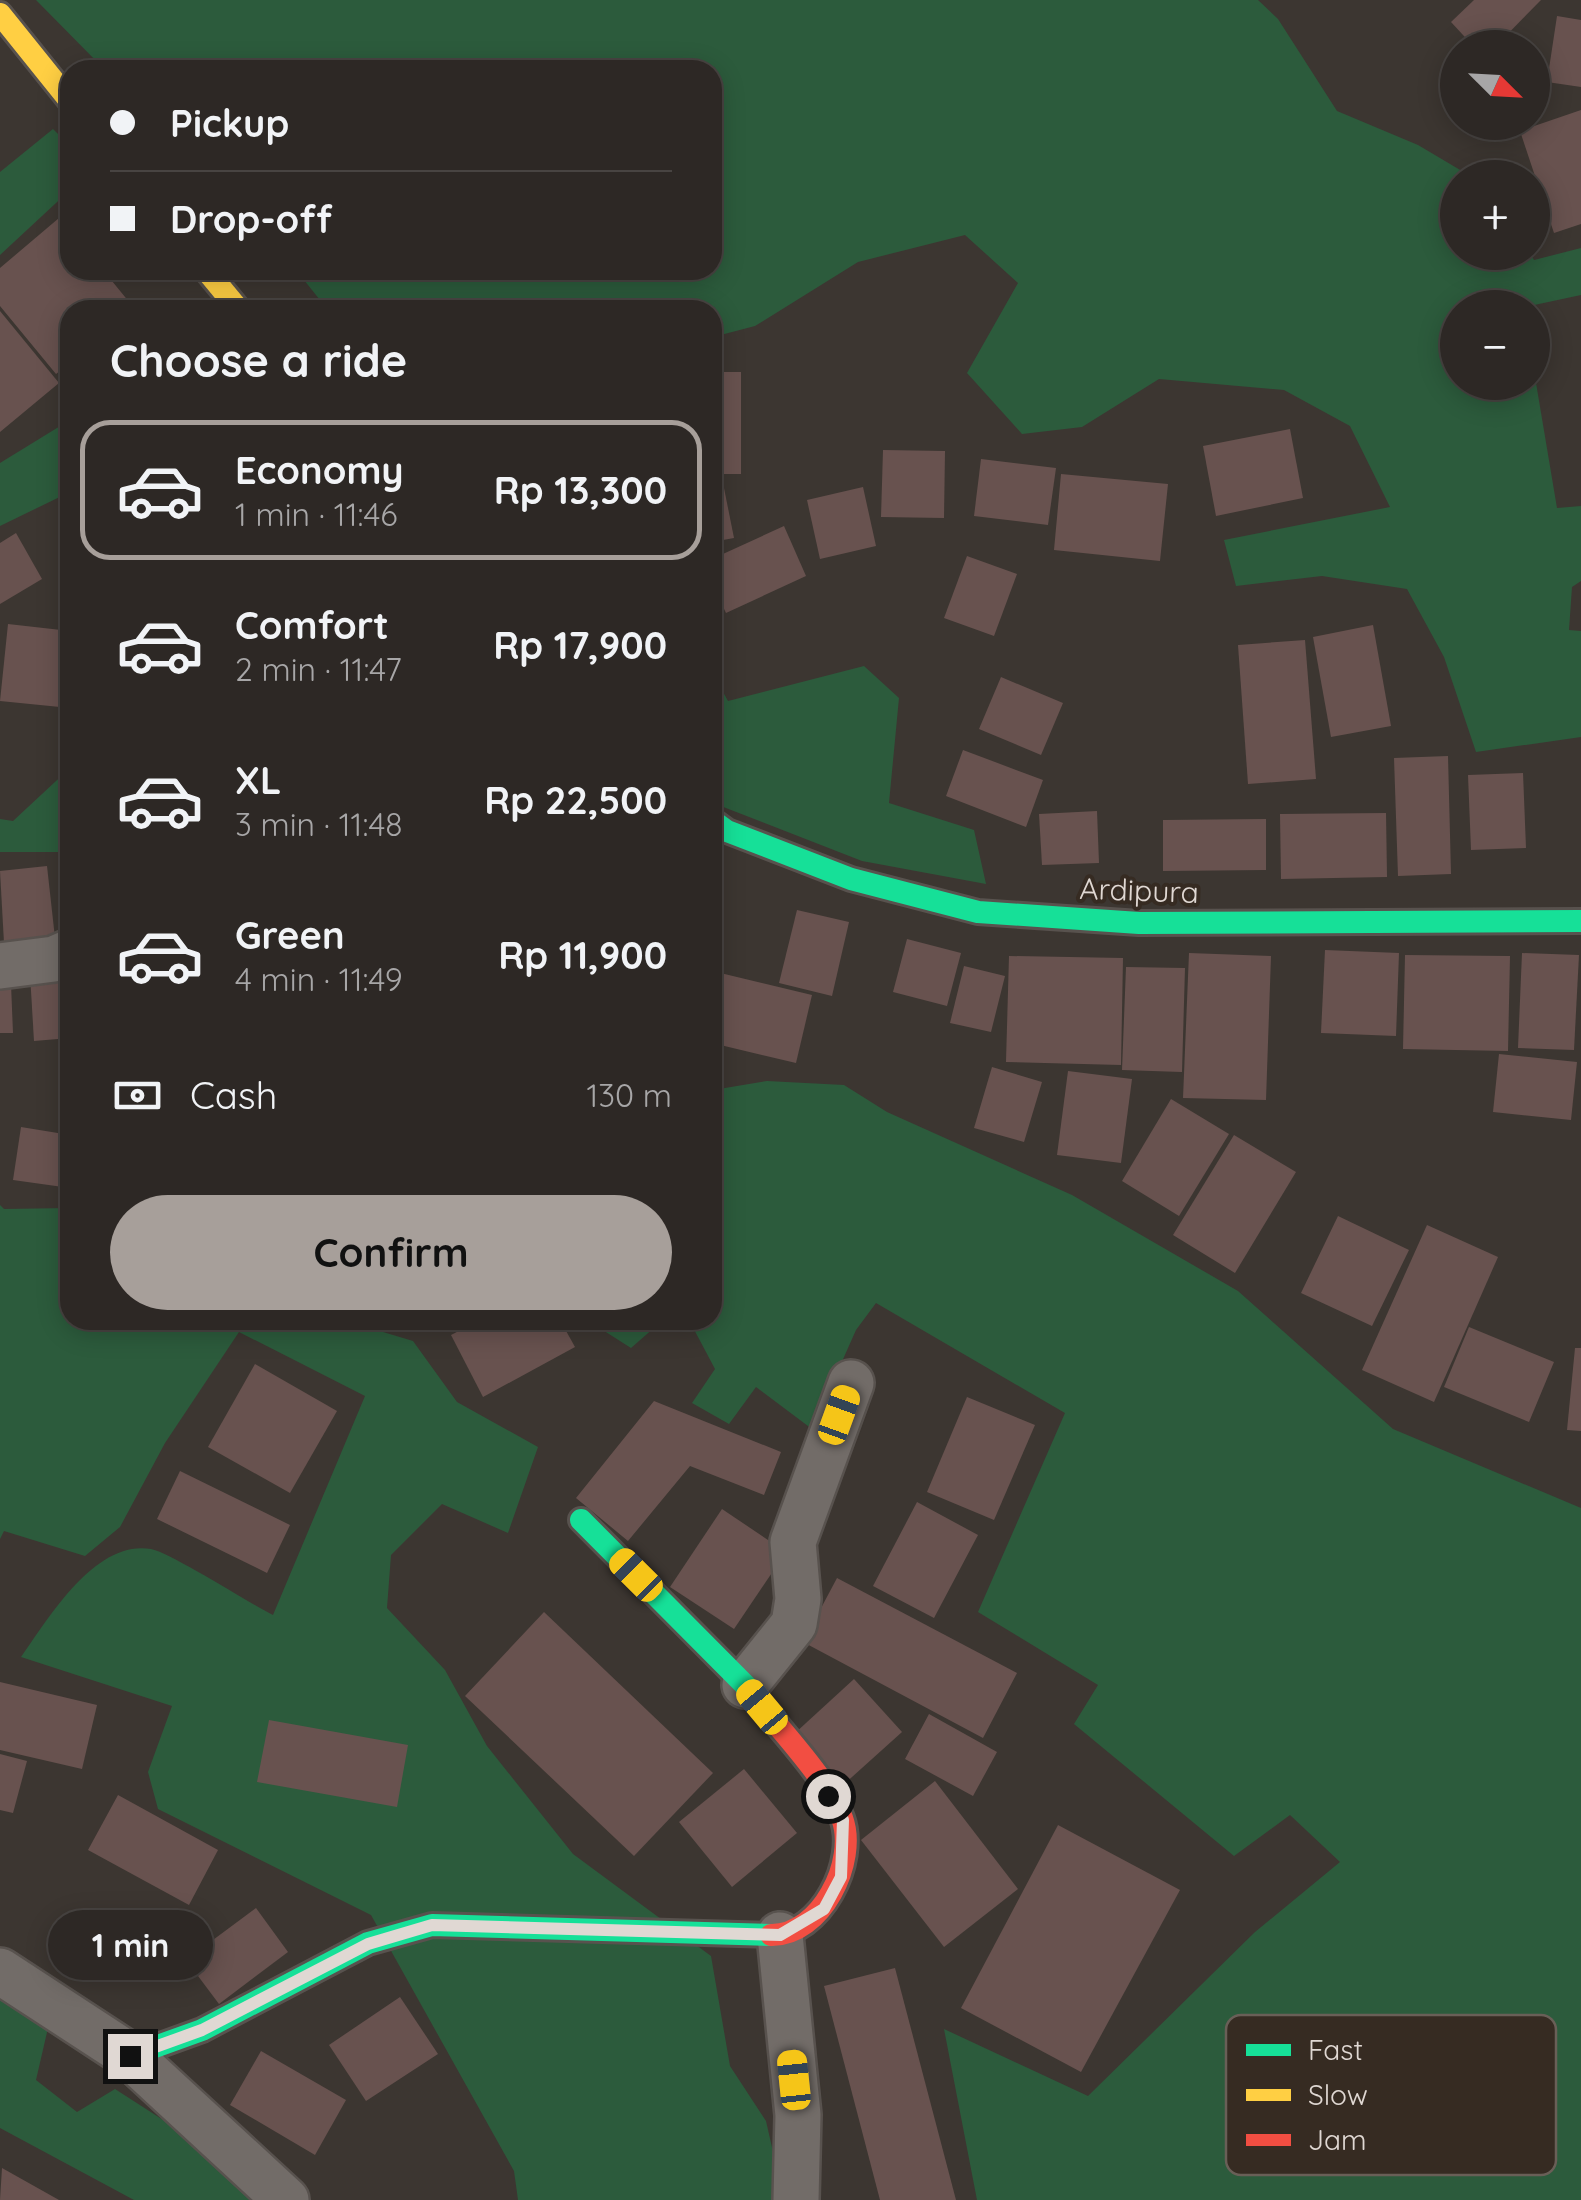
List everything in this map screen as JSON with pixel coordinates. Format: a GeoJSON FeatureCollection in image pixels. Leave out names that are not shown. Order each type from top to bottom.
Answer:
{"type":"FeatureCollection","features":[{"type":"Feature","properties":{"kind":"street"},"geometry":{"type":"LineString","coordinates":[[0,14],[60,89]]}},
{"type":"Feature","properties":{"kind":"street"},"geometry":{"type":"LineString","coordinates":[[214,280],[231,300]]}},
{"type":"Feature","properties":{"kind":"street","name":"Ardipura"},"geometry":{"type":"LineString","coordinates":[[722,827],[852,880],[978,912],[1139,924],[1581,921]]}},
{"type":"Feature","properties":{"kind":"street"},"geometry":{"type":"LineString","coordinates":[[0,966],[60,956]]}},
{"type":"Feature","properties":{"kind":"street"},"geometry":{"type":"LineString","coordinates":[[745,1685],[794,1624],[798,1599],[792,1542],[851,1383]]}},
{"type":"Feature","properties":{"kind":"street"},"geometry":{"type":"LineString","coordinates":[[130,2056],[202,2030],[368,1944],[432,1925],[780,1935],[824,1909],[841,1877],[843,1820],[798,1750],[745,1685],[581,1520]]}},
{"type":"Feature","properties":{"kind":"street"},"geometry":{"type":"LineString","coordinates":[[780,1935],[798,2116],[796,2200]]}},
{"type":"Feature","properties":{"kind":"street"},"geometry":{"type":"LineString","coordinates":[[0,1971],[130,2056],[286,2200]]}},
{"type":"Feature","properties":{"kind":"green space"},"geometry":{"type":"Polygon","coordinates":[[[36,0],[1258,0],[1278,19],[1337,111],[1418,145],[1443,160],[1440,160],[1440,270],[1550,270],[1550,256],[1581,248],[1581,295],[1550,302],[1550,290],[1440,290],[1440,400],[1539,400],[1557,508],[1581,506],[1581,581],[1572,587],[1569,630],[1581,631],[1581,737],[1476,752],[1444,657],[1407,589],[1322,576],[1236,586],[1224,540],[1390,507],[1350,426],[1284,390],[1159,379],[1082,427],[1022,434],[967,373],[1018,283],[965,235],[858,262],[755,326],[722,335],[722,300],[320,300],[304,280],[722,280],[722,60],[95,60],[36,0]]]}},
{"type":"Feature","properties":{"kind":"green space"},"geometry":{"type":"Polygon","coordinates":[[[53,129],[60,136],[60,199],[0,255],[0,172],[53,129]]]}},
{"type":"Feature","properties":{"kind":"green space"},"geometry":{"type":"Polygon","coordinates":[[[60,426],[60,497],[0,526],[0,463],[60,426]]]}},
{"type":"Feature","properties":{"kind":"green space"},"geometry":{"type":"Polygon","coordinates":[[[864,666],[899,698],[889,803],[974,830],[986,884],[862,861],[722,807],[722,690],[728,701],[864,666]]]}},
{"type":"Feature","properties":{"kind":"green space"},"geometry":{"type":"Polygon","coordinates":[[[60,777],[60,852],[0,852],[0,819],[13,821],[60,777]]]}},
{"type":"Feature","properties":{"kind":"green space"},"geometry":{"type":"Polygon","coordinates":[[[767,1081],[844,1085],[887,1112],[1072,1195],[1238,1291],[1393,1429],[1581,1508],[1581,2200],[977,2200],[944,2029],[1088,2096],[1255,1932],[1340,1862],[1290,1815],[1234,1856],[1074,1724],[1098,1685],[978,1612],[1065,1413],[876,1303],[856,1330],[812,1429],[756,1387],[729,1424],[692,1403],[715,1369],[694,1330],[722,1330],[722,1088],[767,1081]]]}},
{"type":"Feature","properties":{"kind":"green space"},"geometry":{"type":"Polygon","coordinates":[[[0,1205],[4,1209],[60,1208],[60,1330],[376,1330],[413,1341],[457,1402],[538,1447],[508,1533],[442,1504],[391,1555],[387,1608],[445,1670],[487,1746],[573,1854],[711,1956],[730,2066],[766,2121],[784,2200],[518,2200],[514,2171],[371,1915],[158,1809],[148,1772],[172,1706],[21,1657],[75,1585],[111,1556],[130,1549],[161,1552],[273,1615],[365,1396],[239,1332],[165,1443],[120,1527],[85,1556],[4,1531],[0,1539],[0,1205]]]}},
{"type":"Feature","properties":{"kind":"green space"},"geometry":{"type":"Polygon","coordinates":[[[603,1330],[652,1330],[631,1348],[603,1330]]]}},
{"type":"Feature","properties":{"kind":"green space"},"geometry":{"type":"Polygon","coordinates":[[[0,1993],[48,2028],[36,2080],[77,2112],[115,2089],[233,2165],[271,2200],[134,2200],[0,2128],[0,1993]]]}},
{"type":"Feature","properties":{"kind":"building"},"geometry":{"type":"Polygon","coordinates":[[[1474,0],[1541,0],[1512,30],[1458,30],[1451,22],[1474,0]]]}},
{"type":"Feature","properties":{"kind":"building"},"geometry":{"type":"Polygon","coordinates":[[[1557,16],[1581,20],[1581,87],[1550,82],[1557,16]]]}},
{"type":"Feature","properties":{"kind":"building"},"geometry":{"type":"Polygon","coordinates":[[[1581,110],[1581,224],[1554,233],[1550,221],[1550,160],[1530,160],[1523,140],[1550,140],[1550,121],[1581,110]]]}},
{"type":"Feature","properties":{"kind":"building"},"geometry":{"type":"Polygon","coordinates":[[[59,218],[60,280],[111,280],[127,300],[60,300],[60,371],[56,374],[0,306],[0,268],[59,218]]]}},
{"type":"Feature","properties":{"kind":"building"},"geometry":{"type":"Polygon","coordinates":[[[0,311],[59,383],[0,432],[0,311]]]}},
{"type":"Feature","properties":{"kind":"building"},"geometry":{"type":"Polygon","coordinates":[[[722,372],[741,372],[741,474],[722,474],[722,372]]]}},
{"type":"Feature","properties":{"kind":"building"},"geometry":{"type":"Polygon","coordinates":[[[1290,429],[1303,498],[1216,516],[1203,446],[1290,429]]]}},
{"type":"Feature","properties":{"kind":"building"},"geometry":{"type":"Polygon","coordinates":[[[883,450],[945,451],[944,518],[881,517],[883,450]]]}},
{"type":"Feature","properties":{"kind":"building"},"geometry":{"type":"Polygon","coordinates":[[[981,459],[1056,468],[1048,525],[974,516],[981,459]]]}},
{"type":"Feature","properties":{"kind":"building"},"geometry":{"type":"Polygon","coordinates":[[[1061,474],[1168,484],[1160,561],[1054,550],[1061,474]]]}},
{"type":"Feature","properties":{"kind":"building"},"geometry":{"type":"Polygon","coordinates":[[[722,483],[734,538],[722,540],[722,483]]]}},
{"type":"Feature","properties":{"kind":"building"},"geometry":{"type":"Polygon","coordinates":[[[863,487],[876,546],[820,559],[807,500],[863,487]]]}},
{"type":"Feature","properties":{"kind":"building"},"geometry":{"type":"Polygon","coordinates":[[[784,526],[806,576],[726,613],[722,605],[722,554],[784,526]]]}},
{"type":"Feature","properties":{"kind":"building"},"geometry":{"type":"Polygon","coordinates":[[[16,533],[42,579],[0,604],[0,543],[16,533]]]}},
{"type":"Feature","properties":{"kind":"building"},"geometry":{"type":"Polygon","coordinates":[[[967,556],[1017,574],[994,636],[944,618],[967,556]]]}},
{"type":"Feature","properties":{"kind":"building"},"geometry":{"type":"Polygon","coordinates":[[[8,624],[60,630],[60,707],[0,701],[8,624]]]}},
{"type":"Feature","properties":{"kind":"building"},"geometry":{"type":"Polygon","coordinates":[[[1373,625],[1391,726],[1331,737],[1313,637],[1373,625]]]}},
{"type":"Feature","properties":{"kind":"building"},"geometry":{"type":"Polygon","coordinates":[[[1305,640],[1316,779],[1248,784],[1238,645],[1305,640]]]}},
{"type":"Feature","properties":{"kind":"building"},"geometry":{"type":"Polygon","coordinates":[[[1001,677],[1063,703],[1041,755],[979,729],[1001,677]]]}},
{"type":"Feature","properties":{"kind":"building"},"geometry":{"type":"Polygon","coordinates":[[[963,750],[1043,780],[1026,827],[946,796],[963,750]]]}},
{"type":"Feature","properties":{"kind":"building"},"geometry":{"type":"Polygon","coordinates":[[[1448,756],[1451,874],[1398,876],[1394,758],[1448,756]]]}},
{"type":"Feature","properties":{"kind":"building"},"geometry":{"type":"Polygon","coordinates":[[[1523,773],[1526,848],[1471,850],[1468,775],[1523,773]]]}},
{"type":"Feature","properties":{"kind":"building"},"geometry":{"type":"Polygon","coordinates":[[[1097,811],[1099,863],[1042,865],[1039,814],[1097,811]]]}},
{"type":"Feature","properties":{"kind":"building"},"geometry":{"type":"Polygon","coordinates":[[[1386,813],[1387,877],[1281,879],[1280,814],[1386,813]]]}},
{"type":"Feature","properties":{"kind":"building"},"geometry":{"type":"Polygon","coordinates":[[[1266,819],[1266,870],[1163,871],[1163,820],[1266,819]]]}},
{"type":"Feature","properties":{"kind":"building"},"geometry":{"type":"Polygon","coordinates":[[[47,866],[57,956],[5,961],[0,871],[47,866]]]}},
{"type":"Feature","properties":{"kind":"building"},"geometry":{"type":"Polygon","coordinates":[[[797,910],[849,922],[832,996],[779,983],[797,910]]]}},
{"type":"Feature","properties":{"kind":"building"},"geometry":{"type":"Polygon","coordinates":[[[907,939],[961,953],[947,1006],[893,992],[907,939]]]}},
{"type":"Feature","properties":{"kind":"building"},"geometry":{"type":"Polygon","coordinates":[[[1325,950],[1399,953],[1396,1036],[1321,1033],[1325,950]]]}},
{"type":"Feature","properties":{"kind":"building"},"geometry":{"type":"Polygon","coordinates":[[[1189,953],[1271,956],[1266,1100],[1183,1098],[1189,953]]]}},
{"type":"Feature","properties":{"kind":"building"},"geometry":{"type":"Polygon","coordinates":[[[1522,953],[1579,955],[1574,1050],[1518,1048],[1522,953]]]}},
{"type":"Feature","properties":{"kind":"building"},"geometry":{"type":"Polygon","coordinates":[[[1405,955],[1510,956],[1508,1051],[1403,1049],[1405,955]]]}},
{"type":"Feature","properties":{"kind":"building"},"geometry":{"type":"Polygon","coordinates":[[[1009,956],[1123,958],[1121,1065],[1006,1062],[1009,956]]]}},
{"type":"Feature","properties":{"kind":"building"},"geometry":{"type":"Polygon","coordinates":[[[964,966],[1005,976],[991,1032],[950,1023],[964,966]]]}},
{"type":"Feature","properties":{"kind":"building"},"geometry":{"type":"Polygon","coordinates":[[[1126,967],[1185,968],[1182,1072],[1122,1070],[1126,967]]]}},
{"type":"Feature","properties":{"kind":"building"},"geometry":{"type":"Polygon","coordinates":[[[60,972],[60,1039],[34,1041],[30,974],[60,972]]]}},
{"type":"Feature","properties":{"kind":"building"},"geometry":{"type":"Polygon","coordinates":[[[722,973],[812,995],[796,1063],[722,1045],[722,973]]]}},
{"type":"Feature","properties":{"kind":"building"},"geometry":{"type":"Polygon","coordinates":[[[0,984],[11,984],[13,1033],[0,1033],[0,984]]]}},
{"type":"Feature","properties":{"kind":"building"},"geometry":{"type":"Polygon","coordinates":[[[1499,1054],[1577,1062],[1571,1120],[1493,1112],[1499,1054]]]}},
{"type":"Feature","properties":{"kind":"building"},"geometry":{"type":"Polygon","coordinates":[[[992,1067],[1042,1082],[1024,1142],[974,1128],[992,1067]]]}},
{"type":"Feature","properties":{"kind":"building"},"geometry":{"type":"Polygon","coordinates":[[[1068,1071],[1132,1079],[1121,1163],[1057,1155],[1068,1071]]]}},
{"type":"Feature","properties":{"kind":"building"},"geometry":{"type":"Polygon","coordinates":[[[1171,1099],[1229,1134],[1179,1216],[1122,1181],[1171,1099]]]}},
{"type":"Feature","properties":{"kind":"building"},"geometry":{"type":"Polygon","coordinates":[[[21,1127],[60,1133],[60,1187],[13,1180],[21,1127]]]}},
{"type":"Feature","properties":{"kind":"building"},"geometry":{"type":"Polygon","coordinates":[[[1234,1135],[1296,1172],[1235,1273],[1173,1235],[1234,1135]]]}},
{"type":"Feature","properties":{"kind":"building"},"geometry":{"type":"Polygon","coordinates":[[[1338,1216],[1409,1250],[1372,1326],[1301,1293],[1338,1216]]]}},
{"type":"Feature","properties":{"kind":"building"},"geometry":{"type":"Polygon","coordinates":[[[1427,1225],[1498,1257],[1434,1402],[1362,1370],[1427,1225]]]}},
{"type":"Feature","properties":{"kind":"building"},"geometry":{"type":"Polygon","coordinates":[[[1469,1327],[1554,1362],[1529,1422],[1444,1387],[1469,1327]]]}},
{"type":"Feature","properties":{"kind":"building"},"geometry":{"type":"Polygon","coordinates":[[[461,1330],[566,1330],[575,1347],[483,1397],[451,1335],[461,1330]]]}},
{"type":"Feature","properties":{"kind":"building"},"geometry":{"type":"Polygon","coordinates":[[[1575,1348],[1581,1348],[1581,1431],[1567,1430],[1575,1348]]]}},
{"type":"Feature","properties":{"kind":"building"},"geometry":{"type":"Polygon","coordinates":[[[255,1364],[337,1411],[290,1493],[208,1447],[255,1364]]]}},
{"type":"Feature","properties":{"kind":"building"},"geometry":{"type":"Polygon","coordinates":[[[967,1397],[1035,1425],[994,1520],[927,1492],[967,1397]]]}},
{"type":"Feature","properties":{"kind":"building"},"geometry":{"type":"Polygon","coordinates":[[[654,1401],[781,1452],[764,1495],[690,1466],[628,1541],[576,1498],[654,1401]]]}},
{"type":"Feature","properties":{"kind":"building"},"geometry":{"type":"Polygon","coordinates":[[[180,1471],[290,1525],[267,1573],[157,1519],[180,1471]]]}},
{"type":"Feature","properties":{"kind":"building"},"geometry":{"type":"Polygon","coordinates":[[[917,1502],[978,1535],[934,1618],[873,1586],[917,1502]]]}},
{"type":"Feature","properties":{"kind":"building"},"geometry":{"type":"Polygon","coordinates":[[[722,1509],[786,1552],[734,1629],[670,1587],[722,1509]]]}},
{"type":"Feature","properties":{"kind":"building"},"geometry":{"type":"Polygon","coordinates":[[[837,1578],[1017,1673],[983,1738],[803,1642],[837,1578]]]}},
{"type":"Feature","properties":{"kind":"building"},"geometry":{"type":"Polygon","coordinates":[[[544,1612],[713,1773],[634,1856],[465,1696],[544,1612]]]}},
{"type":"Feature","properties":{"kind":"building"},"geometry":{"type":"Polygon","coordinates":[[[854,1679],[902,1732],[842,1786],[794,1734],[854,1679]]]}},
{"type":"Feature","properties":{"kind":"building"},"geometry":{"type":"Polygon","coordinates":[[[0,1682],[97,1705],[82,1769],[0,1750],[0,1682]]]}},
{"type":"Feature","properties":{"kind":"building"},"geometry":{"type":"Polygon","coordinates":[[[929,1714],[997,1752],[973,1796],[905,1759],[929,1714]]]}},
{"type":"Feature","properties":{"kind":"building"},"geometry":{"type":"Polygon","coordinates":[[[269,1720],[408,1745],[397,1807],[257,1782],[269,1720]]]}},
{"type":"Feature","properties":{"kind":"building"},"geometry":{"type":"Polygon","coordinates":[[[0,1754],[27,1761],[13,1813],[0,1810],[0,1754]]]}},
{"type":"Feature","properties":{"kind":"building"},"geometry":{"type":"Polygon","coordinates":[[[744,1769],[797,1833],[732,1887],[679,1822],[744,1769]]]}},
{"type":"Feature","properties":{"kind":"building"},"geometry":{"type":"Polygon","coordinates":[[[935,1781],[1018,1889],[944,1947],[861,1840],[935,1781]]]}},
{"type":"Feature","properties":{"kind":"building"},"geometry":{"type":"Polygon","coordinates":[[[118,1795],[218,1850],[189,1905],[88,1850],[118,1795]]]}},
{"type":"Feature","properties":{"kind":"building"},"geometry":{"type":"Polygon","coordinates":[[[1058,1825],[1180,1890],[1081,2072],[961,2008],[1058,1825]]]}},
{"type":"Feature","properties":{"kind":"building"},"geometry":{"type":"Polygon","coordinates":[[[256,1908],[288,1952],[219,2004],[186,1960],[256,1908]]]}},
{"type":"Feature","properties":{"kind":"building"},"geometry":{"type":"Polygon","coordinates":[[[895,1968],[956,2200],[880,2200],[824,1986],[895,1968]]]}},
{"type":"Feature","properties":{"kind":"building"},"geometry":{"type":"Polygon","coordinates":[[[400,1997],[438,2054],[366,2101],[329,2045],[400,1997]]]}},
{"type":"Feature","properties":{"kind":"building"},"geometry":{"type":"Polygon","coordinates":[[[261,2051],[346,2100],[315,2155],[230,2105],[261,2051]]]}},
{"type":"Feature","properties":{"kind":"building"},"geometry":{"type":"Polygon","coordinates":[[[2,2168],[59,2200],[0,2200],[2,2168]]]}},
{"type":"Feature","properties":{"kind":"traffic: fast"},"geometry":{"type":"LineString","coordinates":[[722,827],[851,879],[978,912],[1139,923],[1581,921]]}},
{"type":"Feature","properties":{"kind":"traffic: fast"},"geometry":{"type":"LineString","coordinates":[[581,1520],[745,1685],[775,1722]]}},
{"type":"Feature","properties":{"kind":"traffic: fast"},"geometry":{"type":"LineString","coordinates":[[130,2056],[202,2030],[368,1943],[432,1925],[771,1935]]}},
{"type":"Feature","properties":{"kind":"traffic: slow"},"geometry":{"type":"LineString","coordinates":[[0,14],[60,89]]}},
{"type":"Feature","properties":{"kind":"traffic: slow"},"geometry":{"type":"LineString","coordinates":[[214,280],[231,300]]}},
{"type":"Feature","properties":{"kind":"traffic: jam"},"geometry":{"type":"LineString","coordinates":[[771,1935],[789,1932],[820,1910],[840,1874],[846,1835],[829,1793],[775,1722]]}},
{"type":"Feature","properties":{"kind":"route"},"geometry":{"type":"LineString","coordinates":[[130,2056],[202,2030],[291,1986],[338,1957],[398,1932],[432,1925],[694,1936],[780,1935],[824,1909],[841,1877],[843,1820],[828,1796]]}}]}
